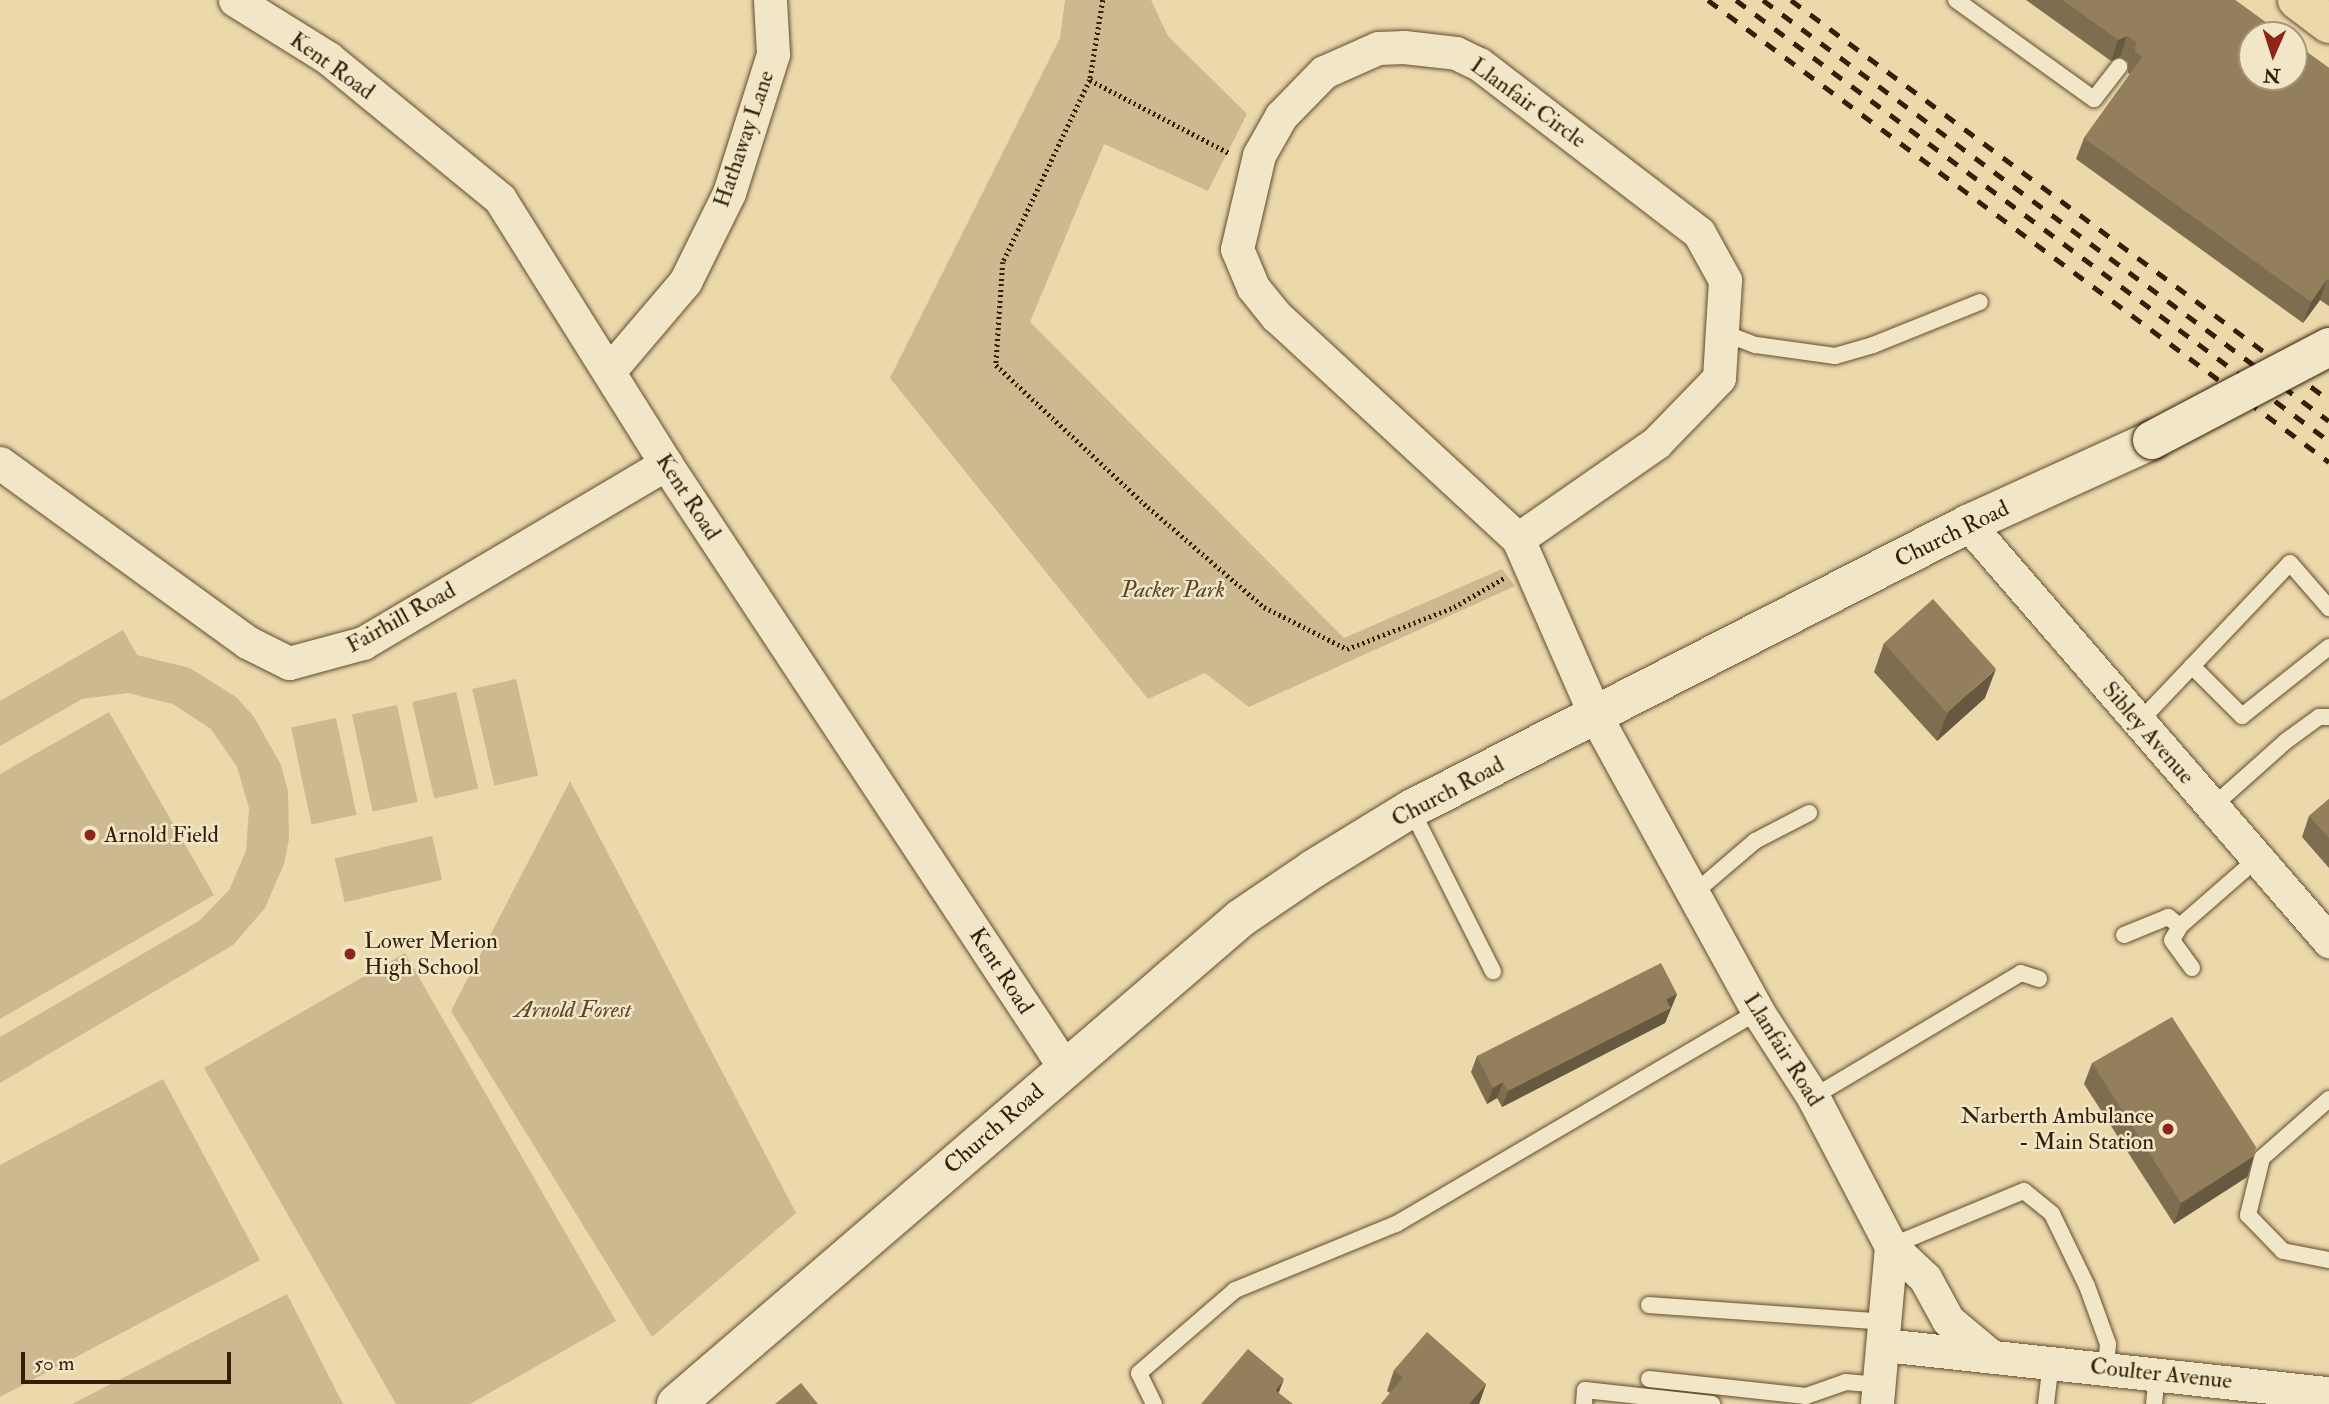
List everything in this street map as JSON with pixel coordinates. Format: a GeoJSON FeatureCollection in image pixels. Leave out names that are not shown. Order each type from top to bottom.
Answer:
{"type":"FeatureCollection","features":[{"type":"Feature","properties":{"kind":"highway"},"geometry":{"type":"LineString","coordinates":[[2297,0],[2329,24]]}},
{"type":"Feature","properties":{"kind":"street","name":"Kent Road"},"geometry":{"type":"LineString","coordinates":[[236,0],[328,58],[500,200],[610,370],[666,464],[1065,1068]]}},
{"type":"Feature","properties":{"kind":"street","name":"Hathaway Lane"},"geometry":{"type":"LineString","coordinates":[[610,370],[685,282],[729,193],[773,54],[770,0]]}},
{"type":"Feature","properties":{"kind":"street","name":"Llanfair Circle"},"geometry":{"type":"LineString","coordinates":[[1523,552],[1656,443],[1719,378],[1724,333],[1725,280],[1699,233],[1479,64],[1456,53],[1378,48],[1324,72],[1282,116],[1255,167],[1237,249],[1253,287],[1277,317],[1523,552],[1595,717]]}},
{"type":"Feature","properties":{"kind":"street","name":"Church Road"},"geometry":{"type":"LineString","coordinates":[[676,1404],[1241,918],[1411,809],[1968,524],[2152,440],[2329,347]]}},
{"type":"Feature","properties":{"kind":"street","name":"Fairhill Road"},"geometry":{"type":"LineString","coordinates":[[0,463],[247,642],[289,663],[363,643],[666,464]]}},
{"type":"Feature","properties":{"kind":"street","name":"Sibley Avenue"},"geometry":{"type":"LineString","coordinates":[[1968,524],[2329,941]]}},
{"type":"Feature","properties":{"kind":"street","name":"Llanfair Road"},"geometry":{"type":"LineString","coordinates":[[1595,717],[1758,1012],[1813,1097],[1891,1246]]}},
{"type":"Feature","properties":{"kind":"street"},"geometry":{"type":"LineString","coordinates":[[1878,1394],[1891,1246]]}},
{"type":"Feature","properties":{"kind":"street"},"geometry":{"type":"LineString","coordinates":[[1891,1246],[1925,1278],[1948,1320],[1992,1357]]}},
{"type":"Feature","properties":{"kind":"street","name":"Coulter Avenue"},"geometry":{"type":"LineString","coordinates":[[1885,1333],[1992,1357],[2106,1368],[2156,1389],[2329,1393]]}},
{"type":"Feature","properties":{"kind":"lane"},"geometry":{"type":"LineString","coordinates":[[1956,0],[2094,99],[2119,67]]}},
{"type":"Feature","properties":{"kind":"lane"},"geometry":{"type":"LineString","coordinates":[[1724,333],[1756,345],[1835,356],[1873,345],[1980,302]]}},
{"type":"Feature","properties":{"kind":"lane"},"geometry":{"type":"LineString","coordinates":[[2139,722],[2290,563],[2329,608]]}},
{"type":"Feature","properties":{"kind":"lane"},"geometry":{"type":"LineString","coordinates":[[2192,666],[2242,716],[2329,647]]}},
{"type":"Feature","properties":{"kind":"lane"},"geometry":{"type":"LineString","coordinates":[[2212,807],[2286,741],[2319,717],[2329,717]]}},
{"type":"Feature","properties":{"kind":"lane"},"geometry":{"type":"LineString","coordinates":[[1411,809],[1493,971]]}},
{"type":"Feature","properties":{"kind":"lane"},"geometry":{"type":"LineString","coordinates":[[1693,894],[1755,841],[1809,813]]}},
{"type":"Feature","properties":{"kind":"lane"},"geometry":{"type":"LineString","coordinates":[[2192,968],[2172,940],[2180,926],[2258,858]]}},
{"type":"Feature","properties":{"kind":"lane"},"geometry":{"type":"LineString","coordinates":[[2124,935],[2168,917],[2180,926]]}},
{"type":"Feature","properties":{"kind":"lane"},"geometry":{"type":"LineString","coordinates":[[1813,1097],[2021,973],[2039,979]]}},
{"type":"Feature","properties":{"kind":"lane"},"geometry":{"type":"LineString","coordinates":[[1154,1404],[1139,1373],[1236,1290],[1396,1224],[1758,1012]]}},
{"type":"Feature","properties":{"kind":"lane"},"geometry":{"type":"LineString","coordinates":[[2329,1099],[2262,1158],[2248,1214],[2283,1251],[2329,1260]]}},
{"type":"Feature","properties":{"kind":"lane"},"geometry":{"type":"LineString","coordinates":[[1891,1246],[2024,1191],[2052,1214],[2087,1286],[2108,1344],[2106,1368]]}},
{"type":"Feature","properties":{"kind":"lane"},"geometry":{"type":"LineString","coordinates":[[1649,1305],[1885,1333]]}},
{"type":"Feature","properties":{"kind":"lane"},"geometry":{"type":"LineString","coordinates":[[2046,1404],[2050,1362]]}},
{"type":"Feature","properties":{"kind":"lane"},"geometry":{"type":"LineString","coordinates":[[1649,1379],[1806,1396],[1846,1382],[1878,1394]]}},
{"type":"Feature","properties":{"kind":"lane"},"geometry":{"type":"LineString","coordinates":[[1584,1404],[1586,1390],[1713,1404]]}},
{"type":"Feature","properties":{"kind":"path"},"geometry":{"type":"LineString","coordinates":[[1103,0],[1090,80],[1003,262],[996,365],[1148,507],[1264,607],[1347,649],[1454,607],[1523,552]]}},
{"type":"Feature","properties":{"kind":"path"},"geometry":{"type":"LineString","coordinates":[[1090,80],[1255,167]]}},
{"type":"Feature","properties":{"kind":"green space","name":"Packer Park"},"geometry":{"type":"Polygon","coordinates":[[[1065,0],[1151,0],[1168,36],[1247,114],[1208,191],[1104,144],[1030,322],[1344,638],[1502,569],[1515,586],[1249,707],[1205,673],[1148,699],[890,378],[1060,38],[1065,0]]]}},
{"type":"Feature","properties":{"kind":"green space"},"geometry":{"type":"Polygon","coordinates":[[[123,630],[137,655],[190,668],[236,697],[254,717],[281,765],[288,791],[289,839],[284,864],[265,908],[233,945],[0,1083],[0,1037],[199,921],[229,890],[246,851],[249,808],[237,767],[211,729],[173,704],[128,693],[82,699],[0,746],[0,701],[123,630]]]}},
{"type":"Feature","properties":{"kind":"green space"},"geometry":{"type":"Polygon","coordinates":[[[516,679],[538,775],[494,786],[472,689],[516,679]]]}},
{"type":"Feature","properties":{"kind":"green space"},"geometry":{"type":"Polygon","coordinates":[[[456,692],[478,788],[434,799],[412,702],[456,692]]]}},
{"type":"Feature","properties":{"kind":"green space"},"geometry":{"type":"Polygon","coordinates":[[[397,705],[418,802],[373,811],[352,715],[397,705]]]}},
{"type":"Feature","properties":{"kind":"green space","name":"Arnold Field"},"geometry":{"type":"Polygon","coordinates":[[[109,712],[214,895],[0,1019],[0,774],[109,712]]]}},
{"type":"Feature","properties":{"kind":"green space"},"geometry":{"type":"Polygon","coordinates":[[[336,718],[357,815],[312,824],[291,728],[336,718]]]}},
{"type":"Feature","properties":{"kind":"green space","name":"Arnold Forest"},"geometry":{"type":"Polygon","coordinates":[[[570,781],[796,1213],[652,1337],[451,1011],[570,781]]]}},
{"type":"Feature","properties":{"kind":"green space"},"geometry":{"type":"Polygon","coordinates":[[[432,836],[442,880],[345,902],[335,858],[432,836]]]}},
{"type":"Feature","properties":{"kind":"green space"},"geometry":{"type":"Polygon","coordinates":[[[405,953],[616,1321],[470,1404],[396,1404],[204,1068],[405,953]]]}},
{"type":"Feature","properties":{"kind":"green space"},"geometry":{"type":"Polygon","coordinates":[[[163,1079],[260,1260],[0,1397],[0,1165],[163,1079]]]}},
{"type":"Feature","properties":{"kind":"green space"},"geometry":{"type":"Polygon","coordinates":[[[287,1294],[343,1404],[72,1404],[287,1294]]]}},
{"type":"Feature","properties":{"kind":"building"},"geometry":{"type":"Polygon","coordinates":[[[2063,0],[2235,0],[2264,21],[2238,21],[2238,91],[2308,91],[2308,53],[2329,68],[2329,280],[2327,279],[2311,302],[2084,138],[2142,57],[2135,52],[2136,42],[2127,36],[2118,40],[2063,0]]]}},
{"type":"Feature","properties":{"kind":"building"},"geometry":{"type":"Polygon","coordinates":[[[1933,599],[1996,669],[1947,713],[1884,643],[1933,599]]]}},
{"type":"Feature","properties":{"kind":"building"},"geometry":{"type":"Polygon","coordinates":[[[2329,799],[2329,838],[2309,816],[2329,799]]]}},
{"type":"Feature","properties":{"kind":"building"},"geometry":{"type":"Polygon","coordinates":[[[1661,963],[1677,994],[1666,999],[1671,1008],[1508,1091],[1503,1082],[1493,1088],[1477,1056],[1661,963]]]}},
{"type":"Feature","properties":{"kind":"building","name":"Narberth Ambulance - Main Station"},"geometry":{"type":"Polygon","coordinates":[[[2172,1017],[2256,1147],[2254,1156],[2181,1203],[2092,1063],[2172,1017]]]}},
{"type":"Feature","properties":{"kind":"building"},"geometry":{"type":"Polygon","coordinates":[[[1427,1332],[1486,1384],[1469,1404],[1381,1404],[1403,1378],[1394,1370],[1427,1332]]]}},
{"type":"Feature","properties":{"kind":"building"},"geometry":{"type":"Polygon","coordinates":[[[1248,1349],[1284,1379],[1275,1390],[1293,1404],[1201,1404],[1248,1349]]]}},
{"type":"Feature","properties":{"kind":"building"},"geometry":{"type":"Polygon","coordinates":[[[801,1383],[818,1404],[775,1404],[801,1383]]]}},
{"type":"Feature","properties":{"kind":"railway"},"geometry":{"type":"LineString","coordinates":[[1708,0],[2329,462]]}},
{"type":"Feature","properties":{"kind":"railway"},"geometry":{"type":"LineString","coordinates":[[1736,0],[2329,441]]}},
{"type":"Feature","properties":{"kind":"railway"},"geometry":{"type":"LineString","coordinates":[[1763,0],[2329,421]]}},
{"type":"Feature","properties":{"kind":"railway"},"geometry":{"type":"LineString","coordinates":[[1791,0],[2329,400]]}},
{"type":"Feature","properties":{"kind":"place","name":"Arnold Field"},"geometry":{"type":"Point","coordinates":[90,835]}},
{"type":"Feature","properties":{"kind":"place","name":"Lower Merion High School"},"geometry":{"type":"Point","coordinates":[350,954]}},
{"type":"Feature","properties":{"kind":"place","name":"Narberth Ambulance - Main Station"},"geometry":{"type":"Point","coordinates":[2168,1129]}}]}
